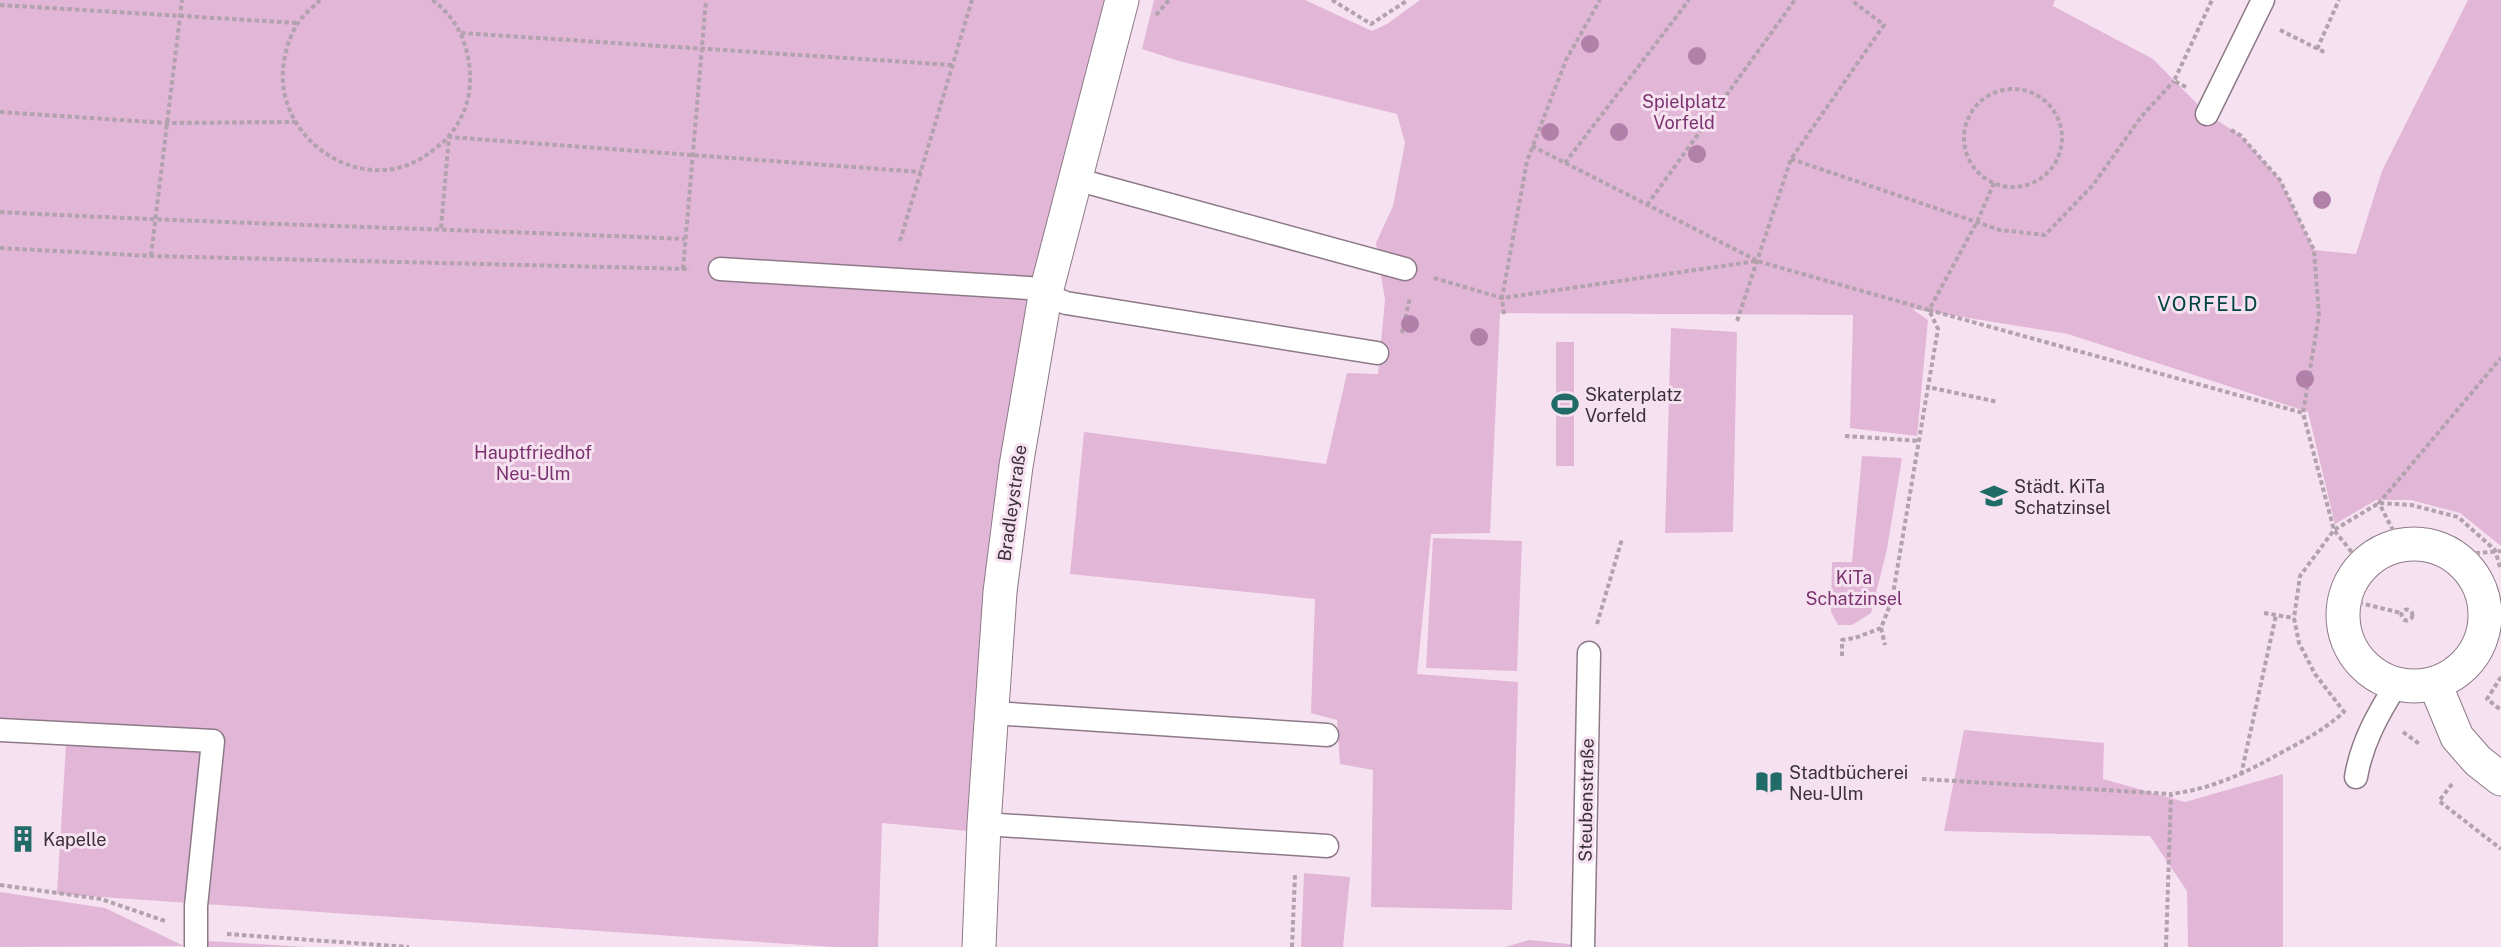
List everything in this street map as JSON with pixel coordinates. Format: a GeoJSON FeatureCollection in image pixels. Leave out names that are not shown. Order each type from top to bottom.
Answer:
{"type":"FeatureCollection","features":[{"type":"Feature","properties":{"kind":"street","name":"Bradleystraße"},"geometry":{"type":"LineString","coordinates":[[979,947],[984,824],[1000,592],[1016,466],[1045,296],[1122,0]]}},
{"type":"Feature","properties":{"kind":"street"},"geometry":{"type":"LineString","coordinates":[[2400,544],[2436,547],[2453,555],[2470,571],[2482,591],[2486,614],[2483,637],[2472,658],[2456,674],[2435,684],[2415,687],[2383,678],[2358,660],[2344,631],[2342,615],[2344,599],[2351,581],[2362,565],[2379,552],[2400,544]]}},
{"type":"Feature","properties":{"kind":"street"},"geometry":{"type":"LineString","coordinates":[[2435,684],[2457,737],[2478,760],[2501,779]]}},
{"type":"Feature","properties":{"kind":"lane"},"geometry":{"type":"LineString","coordinates":[[2210,108],[2263,0]]}},
{"type":"Feature","properties":{"kind":"lane"},"geometry":{"type":"LineString","coordinates":[[1075,178],[1405,268]]}},
{"type":"Feature","properties":{"kind":"lane"},"geometry":{"type":"LineString","coordinates":[[720,268],[1029,288],[1066,303],[1377,353]]}},
{"type":"Feature","properties":{"kind":"lane","name":"Steubenstraße"},"geometry":{"type":"LineString","coordinates":[[1583,947],[1588,653]]}},
{"type":"Feature","properties":{"kind":"lane"},"geometry":{"type":"LineString","coordinates":[[2356,777],[2360,759],[2376,717],[2383,678]]}},
{"type":"Feature","properties":{"kind":"lane"},"geometry":{"type":"LineString","coordinates":[[993,713],[1327,735]]}},
{"type":"Feature","properties":{"kind":"lane"},"geometry":{"type":"LineString","coordinates":[[0,729],[213,741],[196,906],[196,940]]}},
{"type":"Feature","properties":{"kind":"lane"},"geometry":{"type":"LineString","coordinates":[[984,824],[1328,846]]}},
{"type":"Feature","properties":{"kind":"path"},"geometry":{"type":"LineString","coordinates":[[151,256],[182,0]]}},
{"type":"Feature","properties":{"kind":"path"},"geometry":{"type":"LineString","coordinates":[[320,0],[298,23],[286,47],[282,72],[285,98],[295,122],[314,146],[339,162],[368,170],[398,168],[426,156],[449,137],[464,114],[471,87],[470,60],[461,33],[441,6],[432,0]]}},
{"type":"Feature","properties":{"kind":"path"},"geometry":{"type":"LineString","coordinates":[[682,269],[706,0]]}},
{"type":"Feature","properties":{"kind":"path"},"geometry":{"type":"LineString","coordinates":[[900,241],[972,0]]}},
{"type":"Feature","properties":{"kind":"path"},"geometry":{"type":"LineString","coordinates":[[1332,0],[1371,24],[1408,0]]}},
{"type":"Feature","properties":{"kind":"path"},"geometry":{"type":"LineString","coordinates":[[1504,314],[1502,298],[1527,161],[1566,60],[1600,0]]}},
{"type":"Feature","properties":{"kind":"path"},"geometry":{"type":"LineString","coordinates":[[1565,163],[1689,0]]}},
{"type":"Feature","properties":{"kind":"path"},"geometry":{"type":"LineString","coordinates":[[1647,205],[1795,0]]}},
{"type":"Feature","properties":{"kind":"path"},"geometry":{"type":"LineString","coordinates":[[1737,321],[1791,159],[1884,25],[1851,0]]}},
{"type":"Feature","properties":{"kind":"path"},"geometry":{"type":"LineString","coordinates":[[1791,159],[2000,230],[2045,235],[2093,186],[2141,117],[2174,81],[2212,0]]}},
{"type":"Feature","properties":{"kind":"path"},"geometry":{"type":"LineString","coordinates":[[2318,49],[2339,0]]}},
{"type":"Feature","properties":{"kind":"path"},"geometry":{"type":"LineString","coordinates":[[0,5],[298,23]]}},
{"type":"Feature","properties":{"kind":"path"},"geometry":{"type":"LineString","coordinates":[[461,33],[953,65]]}},
{"type":"Feature","properties":{"kind":"path"},"geometry":{"type":"LineString","coordinates":[[2174,81],[2210,108],[2240,135],[2280,180],[2314,250],[2319,315],[2303,413],[2334,530],[2362,565]]}},
{"type":"Feature","properties":{"kind":"path"},"geometry":{"type":"LineString","coordinates":[[2015,89],[2035,93],[2051,107],[2061,125],[2062,139],[2055,165],[2034,183],[2021,187],[2007,187],[1994,183],[1983,177],[1967,156],[1964,143],[1968,118],[1975,107],[1996,92],[2015,89]]}},
{"type":"Feature","properties":{"kind":"path"},"geometry":{"type":"LineString","coordinates":[[0,112],[167,123],[295,122]]}},
{"type":"Feature","properties":{"kind":"path"},"geometry":{"type":"LineString","coordinates":[[449,137],[921,172]]}},
{"type":"Feature","properties":{"kind":"path"},"geometry":{"type":"LineString","coordinates":[[441,228],[449,137]]}},
{"type":"Feature","properties":{"kind":"path"},"geometry":{"type":"LineString","coordinates":[[1532,146],[1757,261],[2303,413]]}},
{"type":"Feature","properties":{"kind":"path"},"geometry":{"type":"LineString","coordinates":[[1929,310],[1977,222],[1994,183]]}},
{"type":"Feature","properties":{"kind":"path"},"geometry":{"type":"LineString","coordinates":[[0,212],[155,220],[441,228],[685,239]]}},
{"type":"Feature","properties":{"kind":"path"},"geometry":{"type":"LineString","coordinates":[[0,248],[151,256],[682,269],[720,268]]}},
{"type":"Feature","properties":{"kind":"path"},"geometry":{"type":"LineString","coordinates":[[1426,276],[1502,298],[1757,261]]}},
{"type":"Feature","properties":{"kind":"path"},"geometry":{"type":"LineString","coordinates":[[1377,353],[1396,357],[1411,294]]}},
{"type":"Feature","properties":{"kind":"path"},"geometry":{"type":"LineString","coordinates":[[1885,645],[1881,628],[1892,600],[1938,329],[1929,310]]}},
{"type":"Feature","properties":{"kind":"path"},"geometry":{"type":"LineString","coordinates":[[2422,746],[2394,725],[2376,717],[2344,713],[2315,675],[2299,643],[2294,618],[2300,576],[2334,530],[2379,503],[2501,358]]}},
{"type":"Feature","properties":{"kind":"path"},"geometry":{"type":"LineString","coordinates":[[1928,387],[1998,402]]}},
{"type":"Feature","properties":{"kind":"path"},"geometry":{"type":"LineString","coordinates":[[1845,436],[1920,441]]}},
{"type":"Feature","properties":{"kind":"path"},"geometry":{"type":"LineString","coordinates":[[2379,503],[2400,544]]}},
{"type":"Feature","properties":{"kind":"path"},"geometry":{"type":"LineString","coordinates":[[2379,503],[2410,505],[2458,517],[2498,551],[2501,570]]}},
{"type":"Feature","properties":{"kind":"path"},"geometry":{"type":"LineString","coordinates":[[1588,653],[1622,539]]}},
{"type":"Feature","properties":{"kind":"path"},"geometry":{"type":"LineString","coordinates":[[2453,555],[2498,551]]}},
{"type":"Feature","properties":{"kind":"path"},"geometry":{"type":"LineString","coordinates":[[2344,599],[2401,614]]}},
{"type":"Feature","properties":{"kind":"path"},"geometry":{"type":"LineString","coordinates":[[2264,613],[2294,618]]}},
{"type":"Feature","properties":{"kind":"path"},"geometry":{"type":"LineString","coordinates":[[2241,776],[2276,615]]}},
{"type":"Feature","properties":{"kind":"path"},"geometry":{"type":"LineString","coordinates":[[1842,656],[1842,640],[1856,638],[1881,628]]}},
{"type":"Feature","properties":{"kind":"path"},"geometry":{"type":"LineString","coordinates":[[2501,677],[2487,699],[2501,710]]}},
{"type":"Feature","properties":{"kind":"path"},"geometry":{"type":"LineString","coordinates":[[1922,779],[2171,794],[2199,790],[2241,776],[2324,729],[2344,713],[2358,696],[2383,678]]}},
{"type":"Feature","properties":{"kind":"path"},"geometry":{"type":"LineString","coordinates":[[2453,783],[2439,801],[2501,849]]}},
{"type":"Feature","properties":{"kind":"path"},"geometry":{"type":"LineString","coordinates":[[2166,947],[2171,794]]}},
{"type":"Feature","properties":{"kind":"path"},"geometry":{"type":"LineString","coordinates":[[1292,947],[1298,844]]}},
{"type":"Feature","properties":{"kind":"path"},"geometry":{"type":"LineString","coordinates":[[0,885],[101,899],[196,940],[409,947]]}},
{"type":"Feature","properties":{"kind":"green space","name":"Hauptfriedhof Neu-Ulm"},"geometry":{"type":"Polygon","coordinates":[[[0,0],[1113,0],[1029,288],[999,466],[981,655],[968,831],[882,823],[878,947],[833,947],[57,894],[67,728],[0,721],[0,0]]]}},
{"type":"Feature","properties":{"kind":"green space","name":"Spielplatz Vorfeld"},"geometry":{"type":"Polygon","coordinates":[[[1154,0],[1305,0],[1372,31],[1387,24],[1420,0],[2055,0],[2053,6],[2153,59],[2207,114],[2240,135],[2280,180],[2314,250],[2356,254],[2382,171],[2468,0],[2501,0],[2501,546],[2460,513],[2411,500],[2376,500],[2335,524],[2308,412],[2068,334],[1912,309],[1928,320],[1917,436],[1850,428],[1853,315],[1500,313],[1490,533],[1431,534],[1417,674],[1518,682],[1512,910],[1371,907],[1373,770],[1340,764],[1337,720],[1311,713],[1315,599],[1070,574],[1084,432],[1326,464],[1347,373],[1378,374],[1385,300],[1376,243],[1393,206],[1405,143],[1397,114],[1179,61],[1142,49],[1154,0]]]}},
{"type":"Feature","properties":{"kind":"green space"},"geometry":{"type":"Polygon","coordinates":[[[1671,328],[1737,332],[1733,532],[1665,533],[1671,328]]]}},
{"type":"Feature","properties":{"kind":"green space","name":"Skaterplatz Vorfeld"},"geometry":{"type":"Polygon","coordinates":[[[1556,342],[1574,342],[1574,466],[1556,466],[1556,342]]]}},
{"type":"Feature","properties":{"kind":"green space","name":"KiTa Schatzinsel"},"geometry":{"type":"Polygon","coordinates":[[[1862,456],[1902,458],[1887,549],[1871,613],[1852,625],[1838,625],[1831,612],[1832,562],[1852,562],[1862,456]]]}},
{"type":"Feature","properties":{"kind":"green space"},"geometry":{"type":"Polygon","coordinates":[[[1433,538],[1522,541],[1517,671],[1426,668],[1433,538]]]}},
{"type":"Feature","properties":{"kind":"green space"},"geometry":{"type":"Polygon","coordinates":[[[1964,730],[2104,743],[2103,779],[2185,802],[2283,774],[2283,947],[2188,947],[2187,891],[2150,836],[1944,831],[1964,730]]]}},
{"type":"Feature","properties":{"kind":"green space"},"geometry":{"type":"Polygon","coordinates":[[[1304,873],[1350,877],[1343,947],[1301,947],[1304,873]]]}},
{"type":"Feature","properties":{"kind":"green space"},"geometry":{"type":"Polygon","coordinates":[[[0,892],[105,908],[184,946],[0,947],[0,892]]]}},
{"type":"Feature","properties":{"kind":"green space"},"geometry":{"type":"Polygon","coordinates":[[[1529,940],[1598,947],[1505,947],[1529,940]]]}},
{"type":"Feature","properties":{"kind":"green space"},"geometry":{"type":"Polygon","coordinates":[[[208,941],[307,947],[207,947],[208,941]]]}},
{"type":"Feature","properties":{"kind":"place","name":"Skaterplatz Vorfeld"},"geometry":{"type":"Point","coordinates":[1565,404]}},
{"type":"Feature","properties":{"kind":"place","name":"Städt. KiTa Schatzinsel"},"geometry":{"type":"Point","coordinates":[1994,496]}},
{"type":"Feature","properties":{"kind":"place","name":"Stadtbücherei Neu-Ulm"},"geometry":{"type":"Point","coordinates":[1769,782]}},
{"type":"Feature","properties":{"kind":"place","name":"Kapelle"},"geometry":{"type":"Point","coordinates":[23,839]}},
{"type":"Feature","properties":{"kind":"district","name":"VORFELD"},"geometry":{"type":"Point","coordinates":[2208,304]}}]}
